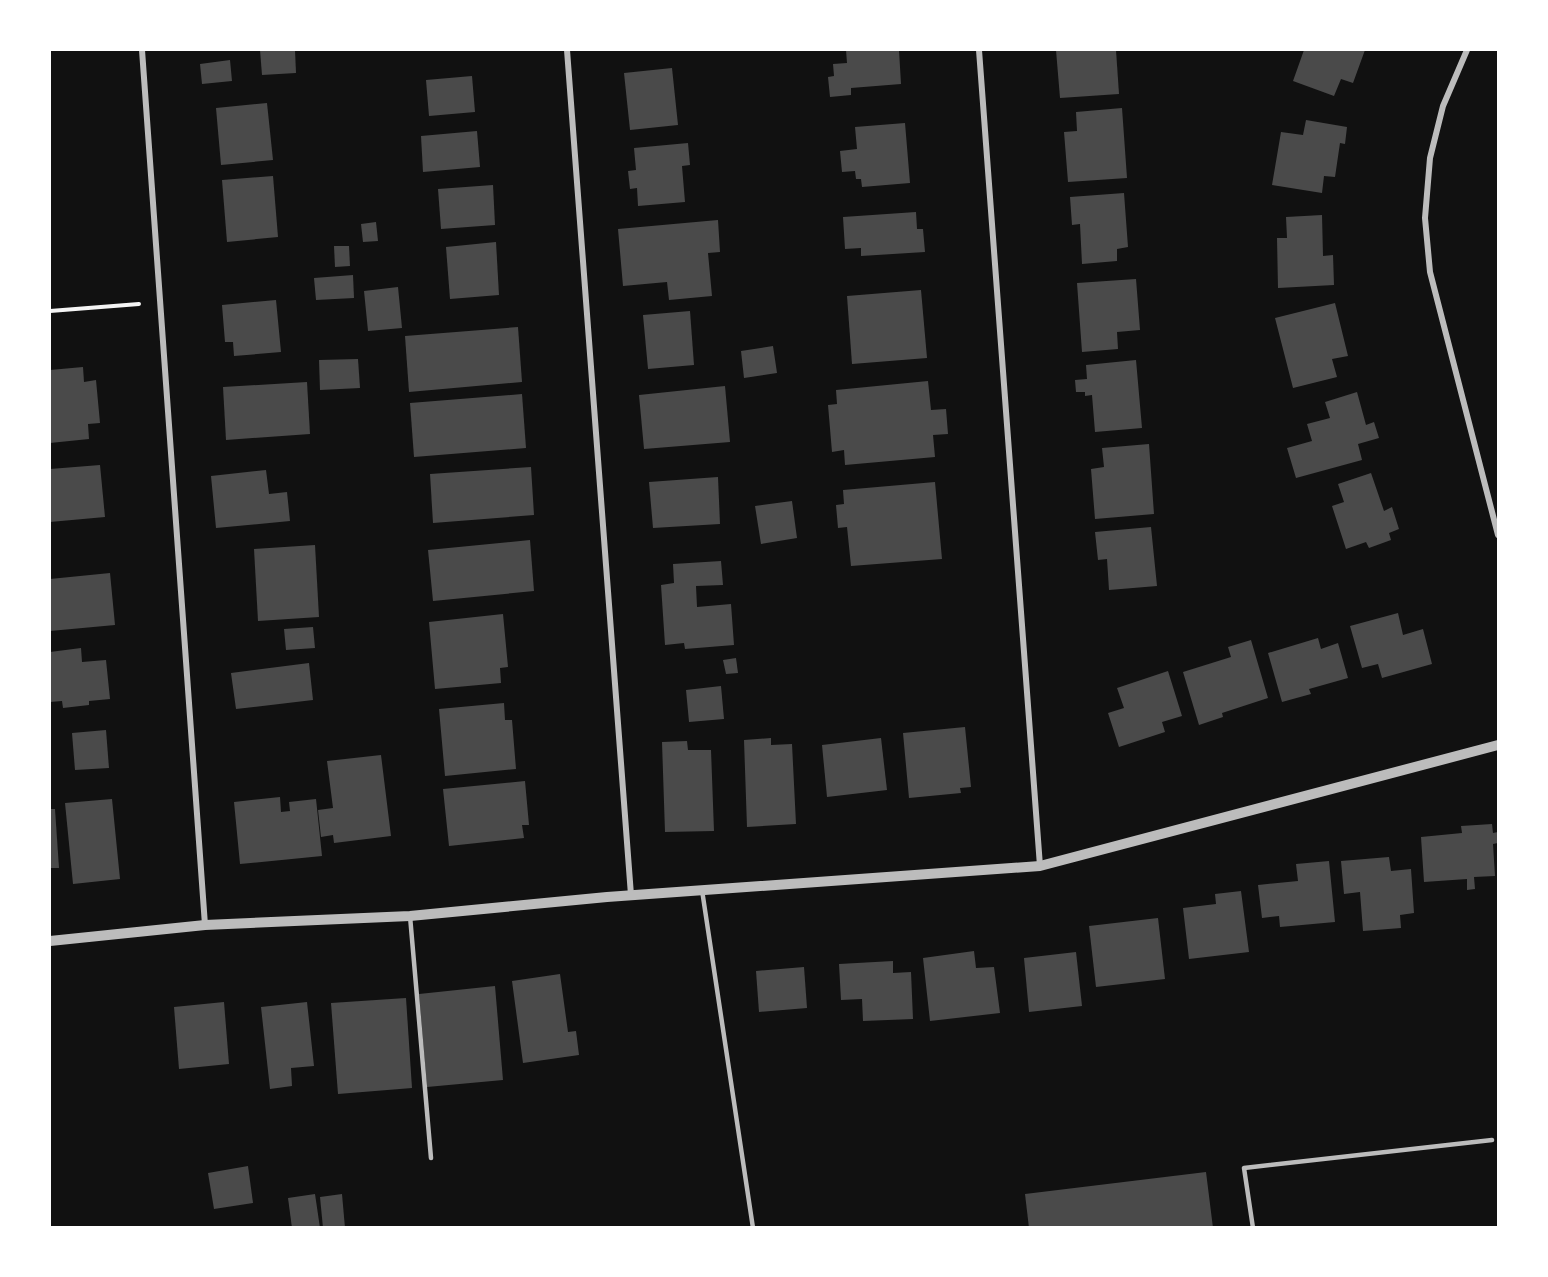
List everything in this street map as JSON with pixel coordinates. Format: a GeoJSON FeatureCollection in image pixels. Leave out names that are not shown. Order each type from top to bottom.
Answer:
{"type":"FeatureCollection","features":[{"type":"Feature","properties":{"kind":"street"},"geometry":{"type":"LineString","coordinates":[[142,50],[205,926]]}},
{"type":"Feature","properties":{"kind":"street"},"geometry":{"type":"LineString","coordinates":[[567,50],[631,896]]}},
{"type":"Feature","properties":{"kind":"street"},"geometry":{"type":"LineString","coordinates":[[979,50],[1040,866]]}},
{"type":"Feature","properties":{"kind":"street"},"geometry":{"type":"LineString","coordinates":[[1467,50],[1443,106],[1430,158],[1425,218],[1430,272],[1498,534]]}},
{"type":"Feature","properties":{"kind":"street"},"geometry":{"type":"LineString","coordinates":[[50,941],[205,926],[410,916],[702,890],[1040,866],[1498,745]]}},
{"type":"Feature","properties":{"kind":"lane"},"geometry":{"type":"LineString","coordinates":[[702,890],[753,1227]]}},
{"type":"Feature","properties":{"kind":"lane"},"geometry":{"type":"LineString","coordinates":[[410,916],[431,1158]]}},
{"type":"Feature","properties":{"kind":"lane"},"geometry":{"type":"LineString","coordinates":[[1253,1227],[1244,1168],[1492,1140]]}},
{"type":"Feature","properties":{"kind":"path"},"geometry":{"type":"LineString","coordinates":[[50,311],[160,302]]}},
{"type":"Feature","properties":{"kind":"building"},"geometry":{"type":"Polygon","coordinates":[[[260,50],[295,50],[296,73],[262,75],[260,50]]]}},
{"type":"Feature","properties":{"kind":"building"},"geometry":{"type":"Polygon","coordinates":[[[846,50],[899,50],[901,84],[851,88],[851,95],[830,97],[828,77],[834,76],[833,64],[847,63],[846,50]]]}},
{"type":"Feature","properties":{"kind":"building"},"geometry":{"type":"Polygon","coordinates":[[[1056,50],[1116,50],[1119,94],[1060,98],[1056,50]]]}},
{"type":"Feature","properties":{"kind":"building"},"geometry":{"type":"Polygon","coordinates":[[[1304,50],[1365,50],[1353,83],[1341,79],[1334,96],[1293,81],[1304,50]]]}},
{"type":"Feature","properties":{"kind":"building"},"geometry":{"type":"Polygon","coordinates":[[[230,60],[232,81],[202,84],[200,64],[230,60]]]}},
{"type":"Feature","properties":{"kind":"building"},"geometry":{"type":"Polygon","coordinates":[[[672,68],[678,125],[630,130],[624,73],[672,68]]]}},
{"type":"Feature","properties":{"kind":"building"},"geometry":{"type":"Polygon","coordinates":[[[472,76],[475,112],[429,116],[426,80],[472,76]]]}},
{"type":"Feature","properties":{"kind":"building"},"geometry":{"type":"Polygon","coordinates":[[[267,103],[273,160],[221,165],[216,108],[267,103]]]}},
{"type":"Feature","properties":{"kind":"building"},"geometry":{"type":"Polygon","coordinates":[[[1122,108],[1127,178],[1068,182],[1064,132],[1077,131],[1076,112],[1122,108]]]}},
{"type":"Feature","properties":{"kind":"building"},"geometry":{"type":"Polygon","coordinates":[[[1306,120],[1347,127],[1345,144],[1340,143],[1335,177],[1324,176],[1322,193],[1272,185],[1281,132],[1303,135],[1306,120]]]}},
{"type":"Feature","properties":{"kind":"building"},"geometry":{"type":"Polygon","coordinates":[[[905,123],[910,183],[862,187],[861,179],[856,179],[855,171],[842,172],[840,151],[857,149],[855,127],[905,123]]]}},
{"type":"Feature","properties":{"kind":"building"},"geometry":{"type":"Polygon","coordinates":[[[477,131],[480,167],[423,172],[421,136],[477,131]]]}},
{"type":"Feature","properties":{"kind":"building"},"geometry":{"type":"Polygon","coordinates":[[[688,143],[690,165],[682,166],[685,202],[638,206],[637,188],[630,189],[628,171],[636,170],[634,148],[688,143]]]}},
{"type":"Feature","properties":{"kind":"building"},"geometry":{"type":"Polygon","coordinates":[[[273,176],[278,237],[227,242],[222,180],[273,176]]]}},
{"type":"Feature","properties":{"kind":"building"},"geometry":{"type":"Polygon","coordinates":[[[493,185],[495,225],[441,229],[438,189],[493,185]]]}},
{"type":"Feature","properties":{"kind":"building"},"geometry":{"type":"Polygon","coordinates":[[[1124,193],[1128,247],[1117,249],[1117,261],[1082,264],[1080,224],[1072,225],[1070,197],[1124,193]]]}},
{"type":"Feature","properties":{"kind":"building"},"geometry":{"type":"Polygon","coordinates":[[[916,212],[917,229],[923,229],[925,252],[861,256],[861,248],[845,249],[843,217],[916,212]]]}},
{"type":"Feature","properties":{"kind":"building"},"geometry":{"type":"Polygon","coordinates":[[[1322,215],[1323,256],[1333,255],[1334,285],[1278,288],[1277,238],[1287,238],[1286,217],[1322,215]]]}},
{"type":"Feature","properties":{"kind":"building"},"geometry":{"type":"Polygon","coordinates":[[[718,220],[720,252],[708,253],[712,296],[669,300],[667,282],[623,286],[618,229],[718,220]]]}},
{"type":"Feature","properties":{"kind":"building"},"geometry":{"type":"Polygon","coordinates":[[[376,222],[378,241],[363,242],[361,224],[376,222]]]}},
{"type":"Feature","properties":{"kind":"building"},"geometry":{"type":"Polygon","coordinates":[[[496,242],[499,295],[450,299],[446,247],[496,242]]]}},
{"type":"Feature","properties":{"kind":"building"},"geometry":{"type":"Polygon","coordinates":[[[334,246],[349,246],[350,266],[335,267],[334,246]]]}},
{"type":"Feature","properties":{"kind":"building"},"geometry":{"type":"Polygon","coordinates":[[[353,275],[354,298],[316,300],[314,278],[353,275]]]}},
{"type":"Feature","properties":{"kind":"building"},"geometry":{"type":"Polygon","coordinates":[[[1136,279],[1140,330],[1117,332],[1118,349],[1082,352],[1077,283],[1136,279]]]}},
{"type":"Feature","properties":{"kind":"building"},"geometry":{"type":"Polygon","coordinates":[[[398,287],[402,328],[368,331],[364,291],[398,287]]]}},
{"type":"Feature","properties":{"kind":"building"},"geometry":{"type":"Polygon","coordinates":[[[921,290],[927,358],[852,364],[847,296],[921,290]]]}},
{"type":"Feature","properties":{"kind":"building"},"geometry":{"type":"Polygon","coordinates":[[[276,300],[281,352],[234,356],[233,342],[225,342],[222,305],[276,300]]]}},
{"type":"Feature","properties":{"kind":"building"},"geometry":{"type":"Polygon","coordinates":[[[1335,303],[1348,356],[1332,359],[1337,377],[1293,388],[1275,318],[1335,303]]]}},
{"type":"Feature","properties":{"kind":"building"},"geometry":{"type":"Polygon","coordinates":[[[690,311],[694,365],[648,369],[643,315],[690,311]]]}},
{"type":"Feature","properties":{"kind":"building"},"geometry":{"type":"Polygon","coordinates":[[[518,327],[522,382],[409,392],[405,336],[518,327]]]}},
{"type":"Feature","properties":{"kind":"building"},"geometry":{"type":"Polygon","coordinates":[[[773,346],[777,373],[744,378],[741,351],[773,346]]]}},
{"type":"Feature","properties":{"kind":"building"},"geometry":{"type":"Polygon","coordinates":[[[358,359],[360,388],[320,390],[319,360],[358,359]]]}},
{"type":"Feature","properties":{"kind":"building"},"geometry":{"type":"Polygon","coordinates":[[[1136,360],[1142,428],[1095,432],[1092,395],[1085,396],[1085,392],[1076,392],[1075,380],[1087,379],[1086,365],[1136,360]]]}},
{"type":"Feature","properties":{"kind":"building"},"geometry":{"type":"Polygon","coordinates":[[[83,367],[84,382],[96,380],[100,423],[88,424],[89,439],[50,443],[50,370],[83,367]]]}},
{"type":"Feature","properties":{"kind":"building"},"geometry":{"type":"Polygon","coordinates":[[[928,381],[931,410],[946,409],[948,434],[933,435],[935,457],[845,465],[844,450],[832,452],[828,405],[837,404],[836,390],[928,381]]]}},
{"type":"Feature","properties":{"kind":"building"},"geometry":{"type":"Polygon","coordinates":[[[307,382],[310,434],[226,440],[223,387],[307,382]]]}},
{"type":"Feature","properties":{"kind":"building"},"geometry":{"type":"Polygon","coordinates":[[[725,386],[730,442],[644,449],[639,395],[725,386]]]}},
{"type":"Feature","properties":{"kind":"building"},"geometry":{"type":"Polygon","coordinates":[[[1357,392],[1366,425],[1374,422],[1379,438],[1358,444],[1362,460],[1296,478],[1287,448],[1312,441],[1307,424],[1330,418],[1325,402],[1357,392]]]}},
{"type":"Feature","properties":{"kind":"building"},"geometry":{"type":"Polygon","coordinates":[[[522,394],[526,448],[414,457],[410,403],[522,394]]]}},
{"type":"Feature","properties":{"kind":"building"},"geometry":{"type":"Polygon","coordinates":[[[1149,444],[1154,514],[1095,519],[1091,469],[1104,467],[1102,448],[1149,444]]]}},
{"type":"Feature","properties":{"kind":"building"},"geometry":{"type":"Polygon","coordinates":[[[100,465],[105,517],[50,522],[50,469],[100,465]]]}},
{"type":"Feature","properties":{"kind":"building"},"geometry":{"type":"Polygon","coordinates":[[[531,467],[534,515],[433,523],[430,474],[531,467]]]}},
{"type":"Feature","properties":{"kind":"building"},"geometry":{"type":"Polygon","coordinates":[[[266,470],[269,494],[287,492],[290,521],[216,528],[211,476],[266,470]]]}},
{"type":"Feature","properties":{"kind":"building"},"geometry":{"type":"Polygon","coordinates":[[[1371,473],[1384,511],[1392,507],[1399,529],[1389,533],[1391,540],[1369,548],[1366,542],[1346,549],[1332,506],[1344,502],[1338,484],[1371,473]]]}},
{"type":"Feature","properties":{"kind":"building"},"geometry":{"type":"Polygon","coordinates":[[[718,477],[720,524],[653,528],[649,482],[718,477]]]}},
{"type":"Feature","properties":{"kind":"building"},"geometry":{"type":"Polygon","coordinates":[[[935,482],[942,559],[851,566],[847,527],[838,528],[836,505],[844,504],[843,490],[935,482]]]}},
{"type":"Feature","properties":{"kind":"building"},"geometry":{"type":"Polygon","coordinates":[[[792,501],[797,538],[761,544],[755,506],[792,501]]]}},
{"type":"Feature","properties":{"kind":"building"},"geometry":{"type":"Polygon","coordinates":[[[1151,527],[1157,586],[1109,590],[1107,559],[1098,560],[1095,532],[1151,527]]]}},
{"type":"Feature","properties":{"kind":"building"},"geometry":{"type":"Polygon","coordinates":[[[530,540],[534,591],[433,601],[428,550],[530,540]]]}},
{"type":"Feature","properties":{"kind":"building"},"geometry":{"type":"Polygon","coordinates":[[[315,545],[319,617],[258,621],[254,549],[315,545]]]}},
{"type":"Feature","properties":{"kind":"building"},"geometry":{"type":"Polygon","coordinates":[[[721,561],[723,585],[696,586],[697,607],[731,604],[734,645],[685,649],[684,643],[665,645],[661,585],[674,583],[673,564],[721,561]]]}},
{"type":"Feature","properties":{"kind":"building"},"geometry":{"type":"Polygon","coordinates":[[[110,573],[115,625],[50,631],[50,579],[110,573]]]}},
{"type":"Feature","properties":{"kind":"building"},"geometry":{"type":"Polygon","coordinates":[[[1398,613],[1403,635],[1423,629],[1432,664],[1382,678],[1378,664],[1362,668],[1350,626],[1398,613]]]}},
{"type":"Feature","properties":{"kind":"building"},"geometry":{"type":"Polygon","coordinates":[[[503,614],[508,667],[500,668],[501,683],[435,689],[429,622],[503,614]]]}},
{"type":"Feature","properties":{"kind":"building"},"geometry":{"type":"Polygon","coordinates":[[[313,627],[315,648],[286,650],[284,629],[313,627]]]}},
{"type":"Feature","properties":{"kind":"building"},"geometry":{"type":"Polygon","coordinates":[[[1318,638],[1321,649],[1338,643],[1348,678],[1309,689],[1311,694],[1282,702],[1268,653],[1318,638]]]}},
{"type":"Feature","properties":{"kind":"building"},"geometry":{"type":"Polygon","coordinates":[[[1251,640],[1268,698],[1222,713],[1223,717],[1199,725],[1183,672],[1231,657],[1228,647],[1251,640]]]}},
{"type":"Feature","properties":{"kind":"building"},"geometry":{"type":"Polygon","coordinates":[[[81,648],[82,662],[106,660],[110,699],[89,701],[89,705],[63,708],[62,701],[50,702],[50,652],[81,648]]]}},
{"type":"Feature","properties":{"kind":"building"},"geometry":{"type":"Polygon","coordinates":[[[736,658],[738,673],[726,674],[723,660],[736,658]]]}},
{"type":"Feature","properties":{"kind":"building"},"geometry":{"type":"Polygon","coordinates":[[[309,663],[313,700],[236,709],[231,673],[309,663]]]}},
{"type":"Feature","properties":{"kind":"building"},"geometry":{"type":"Polygon","coordinates":[[[1168,671],[1182,716],[1162,722],[1165,732],[1119,747],[1108,713],[1124,708],[1117,688],[1168,671]]]}},
{"type":"Feature","properties":{"kind":"building"},"geometry":{"type":"Polygon","coordinates":[[[721,686],[724,719],[689,722],[686,690],[721,686]]]}},
{"type":"Feature","properties":{"kind":"building"},"geometry":{"type":"Polygon","coordinates":[[[504,703],[505,720],[512,720],[516,769],[445,776],[439,709],[504,703]]]}},
{"type":"Feature","properties":{"kind":"building"},"geometry":{"type":"Polygon","coordinates":[[[965,727],[971,787],[960,788],[961,793],[909,798],[903,733],[965,727]]]}},
{"type":"Feature","properties":{"kind":"building"},"geometry":{"type":"Polygon","coordinates":[[[106,730],[109,768],[75,770],[72,733],[106,730]]]}},
{"type":"Feature","properties":{"kind":"building"},"geometry":{"type":"Polygon","coordinates":[[[771,738],[771,745],[792,744],[796,824],[747,827],[744,740],[771,738]]]}},
{"type":"Feature","properties":{"kind":"building"},"geometry":{"type":"Polygon","coordinates":[[[881,738],[887,790],[827,797],[822,745],[881,738]]]}},
{"type":"Feature","properties":{"kind":"building"},"geometry":{"type":"Polygon","coordinates":[[[687,741],[688,750],[711,750],[714,831],[665,832],[662,742],[687,741]]]}},
{"type":"Feature","properties":{"kind":"building"},"geometry":{"type":"Polygon","coordinates":[[[381,755],[391,836],[334,843],[333,835],[321,837],[318,810],[333,808],[327,761],[381,755]]]}},
{"type":"Feature","properties":{"kind":"building"},"geometry":{"type":"Polygon","coordinates":[[[525,781],[529,825],[522,825],[524,838],[449,846],[443,789],[525,781]]]}},
{"type":"Feature","properties":{"kind":"building"},"geometry":{"type":"Polygon","coordinates":[[[280,797],[281,812],[290,811],[289,802],[316,799],[322,856],[240,864],[234,802],[280,797]]]}},
{"type":"Feature","properties":{"kind":"building"},"geometry":{"type":"Polygon","coordinates":[[[112,799],[120,879],[73,884],[65,803],[112,799]]]}},
{"type":"Feature","properties":{"kind":"building"},"geometry":{"type":"Polygon","coordinates":[[[50,809],[55,809],[59,868],[50,868],[50,809]]]}},
{"type":"Feature","properties":{"kind":"building"},"geometry":{"type":"Polygon","coordinates":[[[1492,824],[1493,833],[1498,832],[1498,843],[1493,844],[1495,876],[1474,877],[1475,889],[1467,890],[1467,879],[1424,882],[1421,837],[1462,833],[1461,826],[1492,824]]]}},
{"type":"Feature","properties":{"kind":"building"},"geometry":{"type":"Polygon","coordinates":[[[1389,857],[1391,871],[1411,869],[1414,913],[1400,915],[1401,928],[1363,931],[1360,892],[1344,894],[1341,861],[1389,857]]]}},
{"type":"Feature","properties":{"kind":"building"},"geometry":{"type":"Polygon","coordinates":[[[1329,861],[1335,922],[1280,927],[1279,916],[1262,918],[1258,885],[1298,881],[1296,864],[1329,861]]]}},
{"type":"Feature","properties":{"kind":"building"},"geometry":{"type":"Polygon","coordinates":[[[1241,891],[1249,952],[1189,959],[1183,908],[1216,904],[1215,894],[1241,891]]]}},
{"type":"Feature","properties":{"kind":"building"},"geometry":{"type":"Polygon","coordinates":[[[1158,918],[1165,979],[1096,987],[1089,926],[1158,918]]]}},
{"type":"Feature","properties":{"kind":"building"},"geometry":{"type":"Polygon","coordinates":[[[974,951],[976,968],[994,967],[1000,1013],[930,1021],[923,958],[974,951]]]}},
{"type":"Feature","properties":{"kind":"building"},"geometry":{"type":"Polygon","coordinates":[[[1076,952],[1082,1006],[1029,1012],[1024,958],[1076,952]]]}},
{"type":"Feature","properties":{"kind":"building"},"geometry":{"type":"Polygon","coordinates":[[[893,961],[893,973],[911,972],[913,1019],[863,1021],[862,999],[841,1000],[839,964],[893,961]]]}},
{"type":"Feature","properties":{"kind":"building"},"geometry":{"type":"Polygon","coordinates":[[[804,967],[807,1008],[759,1012],[756,971],[804,967]]]}},
{"type":"Feature","properties":{"kind":"building"},"geometry":{"type":"Polygon","coordinates":[[[560,974],[568,1032],[576,1031],[579,1055],[523,1063],[512,981],[560,974]]]}},
{"type":"Feature","properties":{"kind":"building"},"geometry":{"type":"Polygon","coordinates":[[[495,986],[503,1080],[427,1087],[419,994],[495,986]]]}},
{"type":"Feature","properties":{"kind":"building"},"geometry":{"type":"Polygon","coordinates":[[[406,998],[412,1088],[338,1094],[331,1003],[406,998]]]}},
{"type":"Feature","properties":{"kind":"building"},"geometry":{"type":"Polygon","coordinates":[[[224,1002],[229,1064],[179,1069],[174,1007],[224,1002]]]}},
{"type":"Feature","properties":{"kind":"building"},"geometry":{"type":"Polygon","coordinates":[[[307,1002],[314,1066],[291,1068],[292,1086],[270,1089],[261,1007],[307,1002]]]}},
{"type":"Feature","properties":{"kind":"building"},"geometry":{"type":"Polygon","coordinates":[[[248,1166],[253,1203],[214,1209],[208,1173],[248,1166]]]}},
{"type":"Feature","properties":{"kind":"building"},"geometry":{"type":"Polygon","coordinates":[[[1206,1172],[1213,1228],[1029,1228],[1025,1194],[1206,1172]]]}},
{"type":"Feature","properties":{"kind":"building"},"geometry":{"type":"Polygon","coordinates":[[[315,1194],[320,1228],[292,1228],[288,1198],[315,1194]]]}},
{"type":"Feature","properties":{"kind":"building"},"geometry":{"type":"Polygon","coordinates":[[[342,1194],[345,1228],[323,1228],[320,1197],[342,1194]]]}}]}
